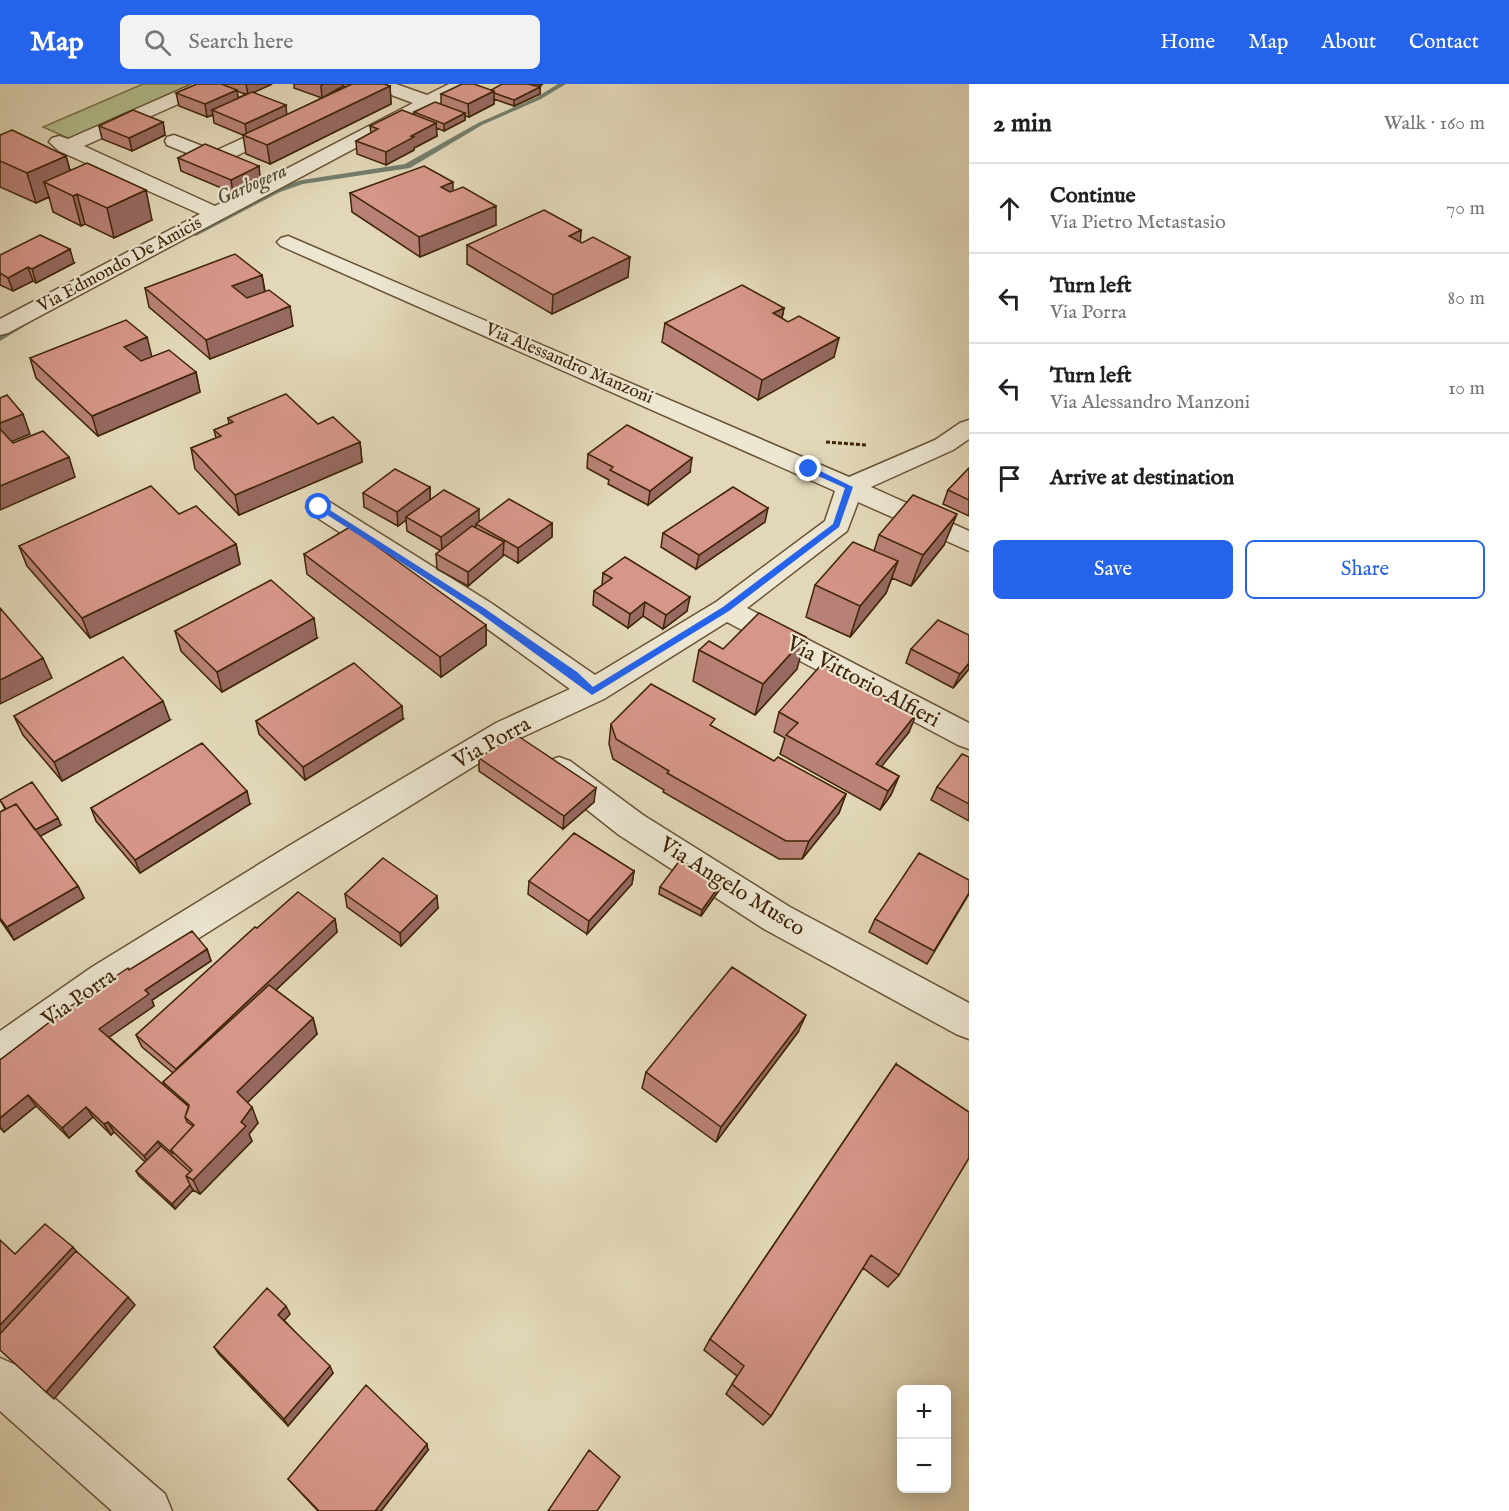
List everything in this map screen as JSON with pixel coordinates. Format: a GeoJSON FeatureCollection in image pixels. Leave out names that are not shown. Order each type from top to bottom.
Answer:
{"type":"FeatureCollection","features":[{"type":"Feature","properties":{"kind":"street"},"geometry":{"type":"LineString","coordinates":[[208,84],[62,144],[216,214]]}},
{"type":"Feature","properties":{"kind":"street"},"geometry":{"type":"LineString","coordinates":[[380,84],[428,102]]}},
{"type":"Feature","properties":{"kind":"street","name":"Via Edmondo De Amicis"},"geometry":{"type":"LineString","coordinates":[[0,328],[462,84]]}},
{"type":"Feature","properties":{"kind":"street"},"geometry":{"type":"LineString","coordinates":[[217,158],[298,119]]}},
{"type":"Feature","properties":{"kind":"street"},"geometry":{"type":"LineString","coordinates":[[174,141],[275,183]]}},
{"type":"Feature","properties":{"kind":"street","name":"Via Alessandro Manzoni"},"geometry":{"type":"LineString","coordinates":[[288,242],[849,487],[969,542]]}},
{"type":"Feature","properties":{"kind":"street"},"geometry":{"type":"LineString","coordinates":[[849,487],[944,445],[969,428]]}},
{"type":"Feature","properties":{"kind":"street","name":"Via Porra"},"geometry":{"type":"LineString","coordinates":[[0,1053],[105,978],[304,854],[507,731],[592,691],[726,609],[837,525],[849,487]]}},
{"type":"Feature","properties":{"kind":"street"},"geometry":{"type":"LineString","coordinates":[[319,507],[481,610],[574,675],[592,691]]}},
{"type":"Feature","properties":{"kind":"street","name":"Via Vittorio Alfieri"},"geometry":{"type":"LineString","coordinates":[[726,609],[969,737]]}},
{"type":"Feature","properties":{"kind":"street","name":"Via Angelo Musco"},"geometry":{"type":"LineString","coordinates":[[507,731],[631,825],[777,918],[969,1022]]}},
{"type":"Feature","properties":{"kind":"street"},"geometry":{"type":"LineString","coordinates":[[0,1382],[148,1511]]}},
{"type":"Feature","properties":{"kind":"green space"},"geometry":{"type":"Polygon","coordinates":[[[143,84],[196,84],[70,139],[43,127],[143,84]]]}},
{"type":"Feature","properties":{"kind":"building"},"geometry":{"type":"Polygon","coordinates":[[[197,84],[221,84],[237,90],[205,104],[176,93],[197,84]]]}},
{"type":"Feature","properties":{"kind":"building"},"geometry":{"type":"Polygon","coordinates":[[[352,84],[390,86],[267,145],[243,135],[352,84]]]}},
{"type":"Feature","properties":{"kind":"building"},"geometry":{"type":"Polygon","coordinates":[[[462,84],[474,84],[494,91],[468,104],[441,94],[462,84]]]}},
{"type":"Feature","properties":{"kind":"building"},"geometry":{"type":"Polygon","coordinates":[[[502,84],[528,84],[540,87],[514,100],[491,90],[502,84]]]}},
{"type":"Feature","properties":{"kind":"building"},"geometry":{"type":"Polygon","coordinates":[[[252,92],[286,105],[245,124],[212,110],[252,92]]]}},
{"type":"Feature","properties":{"kind":"building"},"geometry":{"type":"Polygon","coordinates":[[[435,102],[465,113],[444,124],[414,112],[435,102]]]}},
{"type":"Feature","properties":{"kind":"building"},"geometry":{"type":"Polygon","coordinates":[[[133,110],[163,122],[129,138],[99,126],[133,110]]]}},
{"type":"Feature","properties":{"kind":"building"},"geometry":{"type":"Polygon","coordinates":[[[402,110],[436,123],[386,152],[356,141],[378,129],[370,126],[402,110]]]}},
{"type":"Feature","properties":{"kind":"building"},"geometry":{"type":"Polygon","coordinates":[[[12,130],[66,156],[27,173],[0,161],[0,135],[12,130]]]}},
{"type":"Feature","properties":{"kind":"building"},"geometry":{"type":"Polygon","coordinates":[[[205,144],[259,166],[231,180],[178,158],[205,144]]]}},
{"type":"Feature","properties":{"kind":"building"},"geometry":{"type":"Polygon","coordinates":[[[87,163],[146,190],[107,208],[77,194],[73,196],[44,182],[87,163]]]}},
{"type":"Feature","properties":{"kind":"building"},"geometry":{"type":"Polygon","coordinates":[[[424,166],[453,182],[441,187],[450,192],[463,187],[496,206],[419,237],[350,193],[424,166]]]}},
{"type":"Feature","properties":{"kind":"building"},"geometry":{"type":"Polygon","coordinates":[[[544,210],[581,230],[569,236],[582,243],[593,237],[630,257],[553,295],[467,245],[544,210]]]}},
{"type":"Feature","properties":{"kind":"building"},"geometry":{"type":"Polygon","coordinates":[[[40,235],[70,249],[32,269],[28,267],[8,278],[0,273],[0,255],[40,235]]]}},
{"type":"Feature","properties":{"kind":"building"},"geometry":{"type":"Polygon","coordinates":[[[235,254],[262,275],[232,286],[247,298],[269,290],[290,306],[206,340],[145,288],[235,254]]]}},
{"type":"Feature","properties":{"kind":"building"},"geometry":{"type":"Polygon","coordinates":[[[742,285],[784,308],[773,313],[788,322],[799,316],[839,338],[762,380],[665,323],[742,285]]]}},
{"type":"Feature","properties":{"kind":"building"},"geometry":{"type":"Polygon","coordinates":[[[126,320],[147,337],[124,347],[141,361],[169,350],[196,372],[92,416],[30,358],[126,320]]]}},
{"type":"Feature","properties":{"kind":"building"},"geometry":{"type":"Polygon","coordinates":[[[286,394],[318,424],[333,417],[360,442],[235,495],[191,448],[221,436],[214,430],[233,422],[228,418],[286,394]]]}},
{"type":"Feature","properties":{"kind":"building"},"geometry":{"type":"Polygon","coordinates":[[[7,395],[23,414],[0,423],[0,398],[7,395]]]}},
{"type":"Feature","properties":{"kind":"building"},"geometry":{"type":"Polygon","coordinates":[[[627,425],[692,458],[650,491],[610,470],[613,467],[588,454],[627,425]]]}},
{"type":"Feature","properties":{"kind":"building"},"geometry":{"type":"Polygon","coordinates":[[[0,429],[13,443],[43,431],[69,457],[0,486],[0,429]]]}},
{"type":"Feature","properties":{"kind":"building"},"geometry":{"type":"Polygon","coordinates":[[[969,468],[969,500],[948,490],[969,468]]]}},
{"type":"Feature","properties":{"kind":"building"},"geometry":{"type":"Polygon","coordinates":[[[395,469],[430,487],[397,512],[363,493],[395,469]]]}},
{"type":"Feature","properties":{"kind":"building"},"geometry":{"type":"Polygon","coordinates":[[[151,486],[179,514],[196,506],[236,544],[82,618],[19,546],[151,486]]]}},
{"type":"Feature","properties":{"kind":"building"},"geometry":{"type":"Polygon","coordinates":[[[733,487],[768,508],[699,555],[663,533],[733,487]]]}},
{"type":"Feature","properties":{"kind":"building"},"geometry":{"type":"Polygon","coordinates":[[[444,490],[479,509],[441,537],[406,517],[444,490]]]}},
{"type":"Feature","properties":{"kind":"building"},"geometry":{"type":"Polygon","coordinates":[[[913,495],[957,514],[923,555],[879,535],[913,495]]]}},
{"type":"Feature","properties":{"kind":"building"},"geometry":{"type":"Polygon","coordinates":[[[509,499],[552,523],[518,548],[476,524],[509,499]]]}},
{"type":"Feature","properties":{"kind":"building"},"geometry":{"type":"Polygon","coordinates":[[[472,526],[504,542],[468,572],[436,554],[472,526]]]}},
{"type":"Feature","properties":{"kind":"building"},"geometry":{"type":"Polygon","coordinates":[[[350,527],[486,625],[440,657],[304,554],[350,527]]]}},
{"type":"Feature","properties":{"kind":"building"},"geometry":{"type":"Polygon","coordinates":[[[853,542],[898,561],[860,606],[815,585],[853,542]]]}},
{"type":"Feature","properties":{"kind":"building"},"geometry":{"type":"Polygon","coordinates":[[[625,557],[690,597],[666,615],[645,602],[630,614],[594,591],[612,578],[603,573],[625,557]]]}},
{"type":"Feature","properties":{"kind":"building"},"geometry":{"type":"Polygon","coordinates":[[[271,580],[314,618],[217,672],[175,631],[271,580]]]}},
{"type":"Feature","properties":{"kind":"building"},"geometry":{"type":"Polygon","coordinates":[[[0,608],[43,658],[0,680],[0,608]]]}},
{"type":"Feature","properties":{"kind":"building"},"geometry":{"type":"Polygon","coordinates":[[[759,613],[806,637],[763,684],[699,650],[709,641],[723,649],[759,613]]]}},
{"type":"Feature","properties":{"kind":"building"},"geometry":{"type":"Polygon","coordinates":[[[938,620],[969,635],[969,663],[960,674],[911,649],[938,620]]]}},
{"type":"Feature","properties":{"kind":"building"},"geometry":{"type":"Polygon","coordinates":[[[123,657],[163,701],[54,762],[14,716],[123,657]]]}},
{"type":"Feature","properties":{"kind":"building"},"geometry":{"type":"Polygon","coordinates":[[[354,663],[402,706],[303,767],[256,721],[354,663]]]}},
{"type":"Feature","properties":{"kind":"building"},"geometry":{"type":"Polygon","coordinates":[[[822,664],[917,713],[876,764],[899,776],[888,791],[786,735],[798,723],[779,712],[822,664]]]}},
{"type":"Feature","properties":{"kind":"building"},"geometry":{"type":"Polygon","coordinates":[[[651,684],[715,719],[710,725],[774,761],[778,757],[846,794],[809,841],[786,841],[667,773],[669,771],[616,739],[611,724],[651,684]]]}},
{"type":"Feature","properties":{"kind":"building"},"geometry":{"type":"Polygon","coordinates":[[[515,734],[596,788],[564,816],[479,758],[515,734]]]}},
{"type":"Feature","properties":{"kind":"building"},"geometry":{"type":"Polygon","coordinates":[[[202,743],[247,791],[135,860],[91,808],[202,743]]]}},
{"type":"Feature","properties":{"kind":"building"},"geometry":{"type":"Polygon","coordinates":[[[962,754],[969,757],[969,804],[937,787],[962,754]]]}},
{"type":"Feature","properties":{"kind":"building"},"geometry":{"type":"Polygon","coordinates":[[[32,782],[58,818],[35,830],[16,804],[6,809],[0,800],[32,782]]]}},
{"type":"Feature","properties":{"kind":"building"},"geometry":{"type":"Polygon","coordinates":[[[16,804],[78,886],[7,927],[0,918],[0,812],[16,804]]]}},
{"type":"Feature","properties":{"kind":"building"},"geometry":{"type":"Polygon","coordinates":[[[574,833],[634,871],[589,921],[529,881],[574,833]]]}},
{"type":"Feature","properties":{"kind":"building"},"geometry":{"type":"Polygon","coordinates":[[[919,853],[969,880],[969,893],[934,951],[875,919],[919,853]]]}},
{"type":"Feature","properties":{"kind":"building"},"geometry":{"type":"Polygon","coordinates":[[[383,858],[437,896],[400,933],[345,894],[383,858]]]}},
{"type":"Feature","properties":{"kind":"building"},"geometry":{"type":"Polygon","coordinates":[[[680,860],[722,882],[702,910],[660,887],[680,860]]]}},
{"type":"Feature","properties":{"kind":"building"},"geometry":{"type":"Polygon","coordinates":[[[298,892],[335,919],[176,1069],[136,1035],[255,927],[257,928],[298,892]]]}},
{"type":"Feature","properties":{"kind":"building"},"geometry":{"type":"Polygon","coordinates":[[[192,931],[207,949],[145,990],[149,994],[99,1029],[189,1107],[185,1117],[187,1122],[193,1126],[171,1150],[173,1154],[158,1141],[144,1156],[108,1122],[104,1124],[86,1107],[62,1128],[28,1095],[0,1118],[0,1060],[68,1008],[128,968],[129,970],[192,931]]]}},
{"type":"Feature","properties":{"kind":"building"},"geometry":{"type":"Polygon","coordinates":[[[732,967],[806,1015],[721,1127],[646,1072],[732,967]]]}},
{"type":"Feature","properties":{"kind":"building"},"geometry":{"type":"Polygon","coordinates":[[[269,985],[313,1018],[237,1092],[252,1107],[241,1122],[246,1126],[193,1180],[186,1176],[192,1170],[171,1150],[194,1125],[185,1117],[189,1105],[163,1082],[269,985]]]}},
{"type":"Feature","properties":{"kind":"building"},"geometry":{"type":"Polygon","coordinates":[[[896,1064],[969,1112],[969,1158],[899,1275],[871,1255],[771,1416],[732,1384],[744,1366],[710,1339],[896,1064]]]}},
{"type":"Feature","properties":{"kind":"building"},"geometry":{"type":"Polygon","coordinates":[[[161,1146],[190,1172],[186,1176],[190,1185],[172,1204],[136,1171],[161,1146]]]}},
{"type":"Feature","properties":{"kind":"building"},"geometry":{"type":"Polygon","coordinates":[[[45,1224],[73,1247],[0,1325],[0,1240],[15,1254],[45,1224]]]}},
{"type":"Feature","properties":{"kind":"building"},"geometry":{"type":"Polygon","coordinates":[[[76,1251],[128,1297],[46,1392],[0,1350],[0,1334],[76,1251]]]}},
{"type":"Feature","properties":{"kind":"building"},"geometry":{"type":"Polygon","coordinates":[[[267,1288],[286,1306],[278,1315],[330,1366],[284,1419],[214,1347],[267,1288]]]}},
{"type":"Feature","properties":{"kind":"building"},"geometry":{"type":"Polygon","coordinates":[[[366,1385],[427,1444],[375,1511],[319,1511],[288,1479],[366,1385]]]}},
{"type":"Feature","properties":{"kind":"building"},"geometry":{"type":"Polygon","coordinates":[[[589,1450],[620,1477],[597,1511],[548,1511],[589,1450]]]}},
{"type":"Feature","properties":{"kind":"waterway","name":"Garbogera"},"geometry":{"type":"LineString","coordinates":[[193,234],[277,190],[302,182],[407,166],[480,124],[539,98],[563,84]]}},
{"type":"Feature","properties":{"kind":"waterway","name":"Garbogera"},"geometry":{"type":"LineString","coordinates":[[0,338],[29,321]]}},
{"type":"Feature","properties":{"kind":"route"},"geometry":{"type":"LineString","coordinates":[[319,507],[481,610],[574,675],[592,691],[726,609],[837,525],[849,487],[809,469]]}}]}
